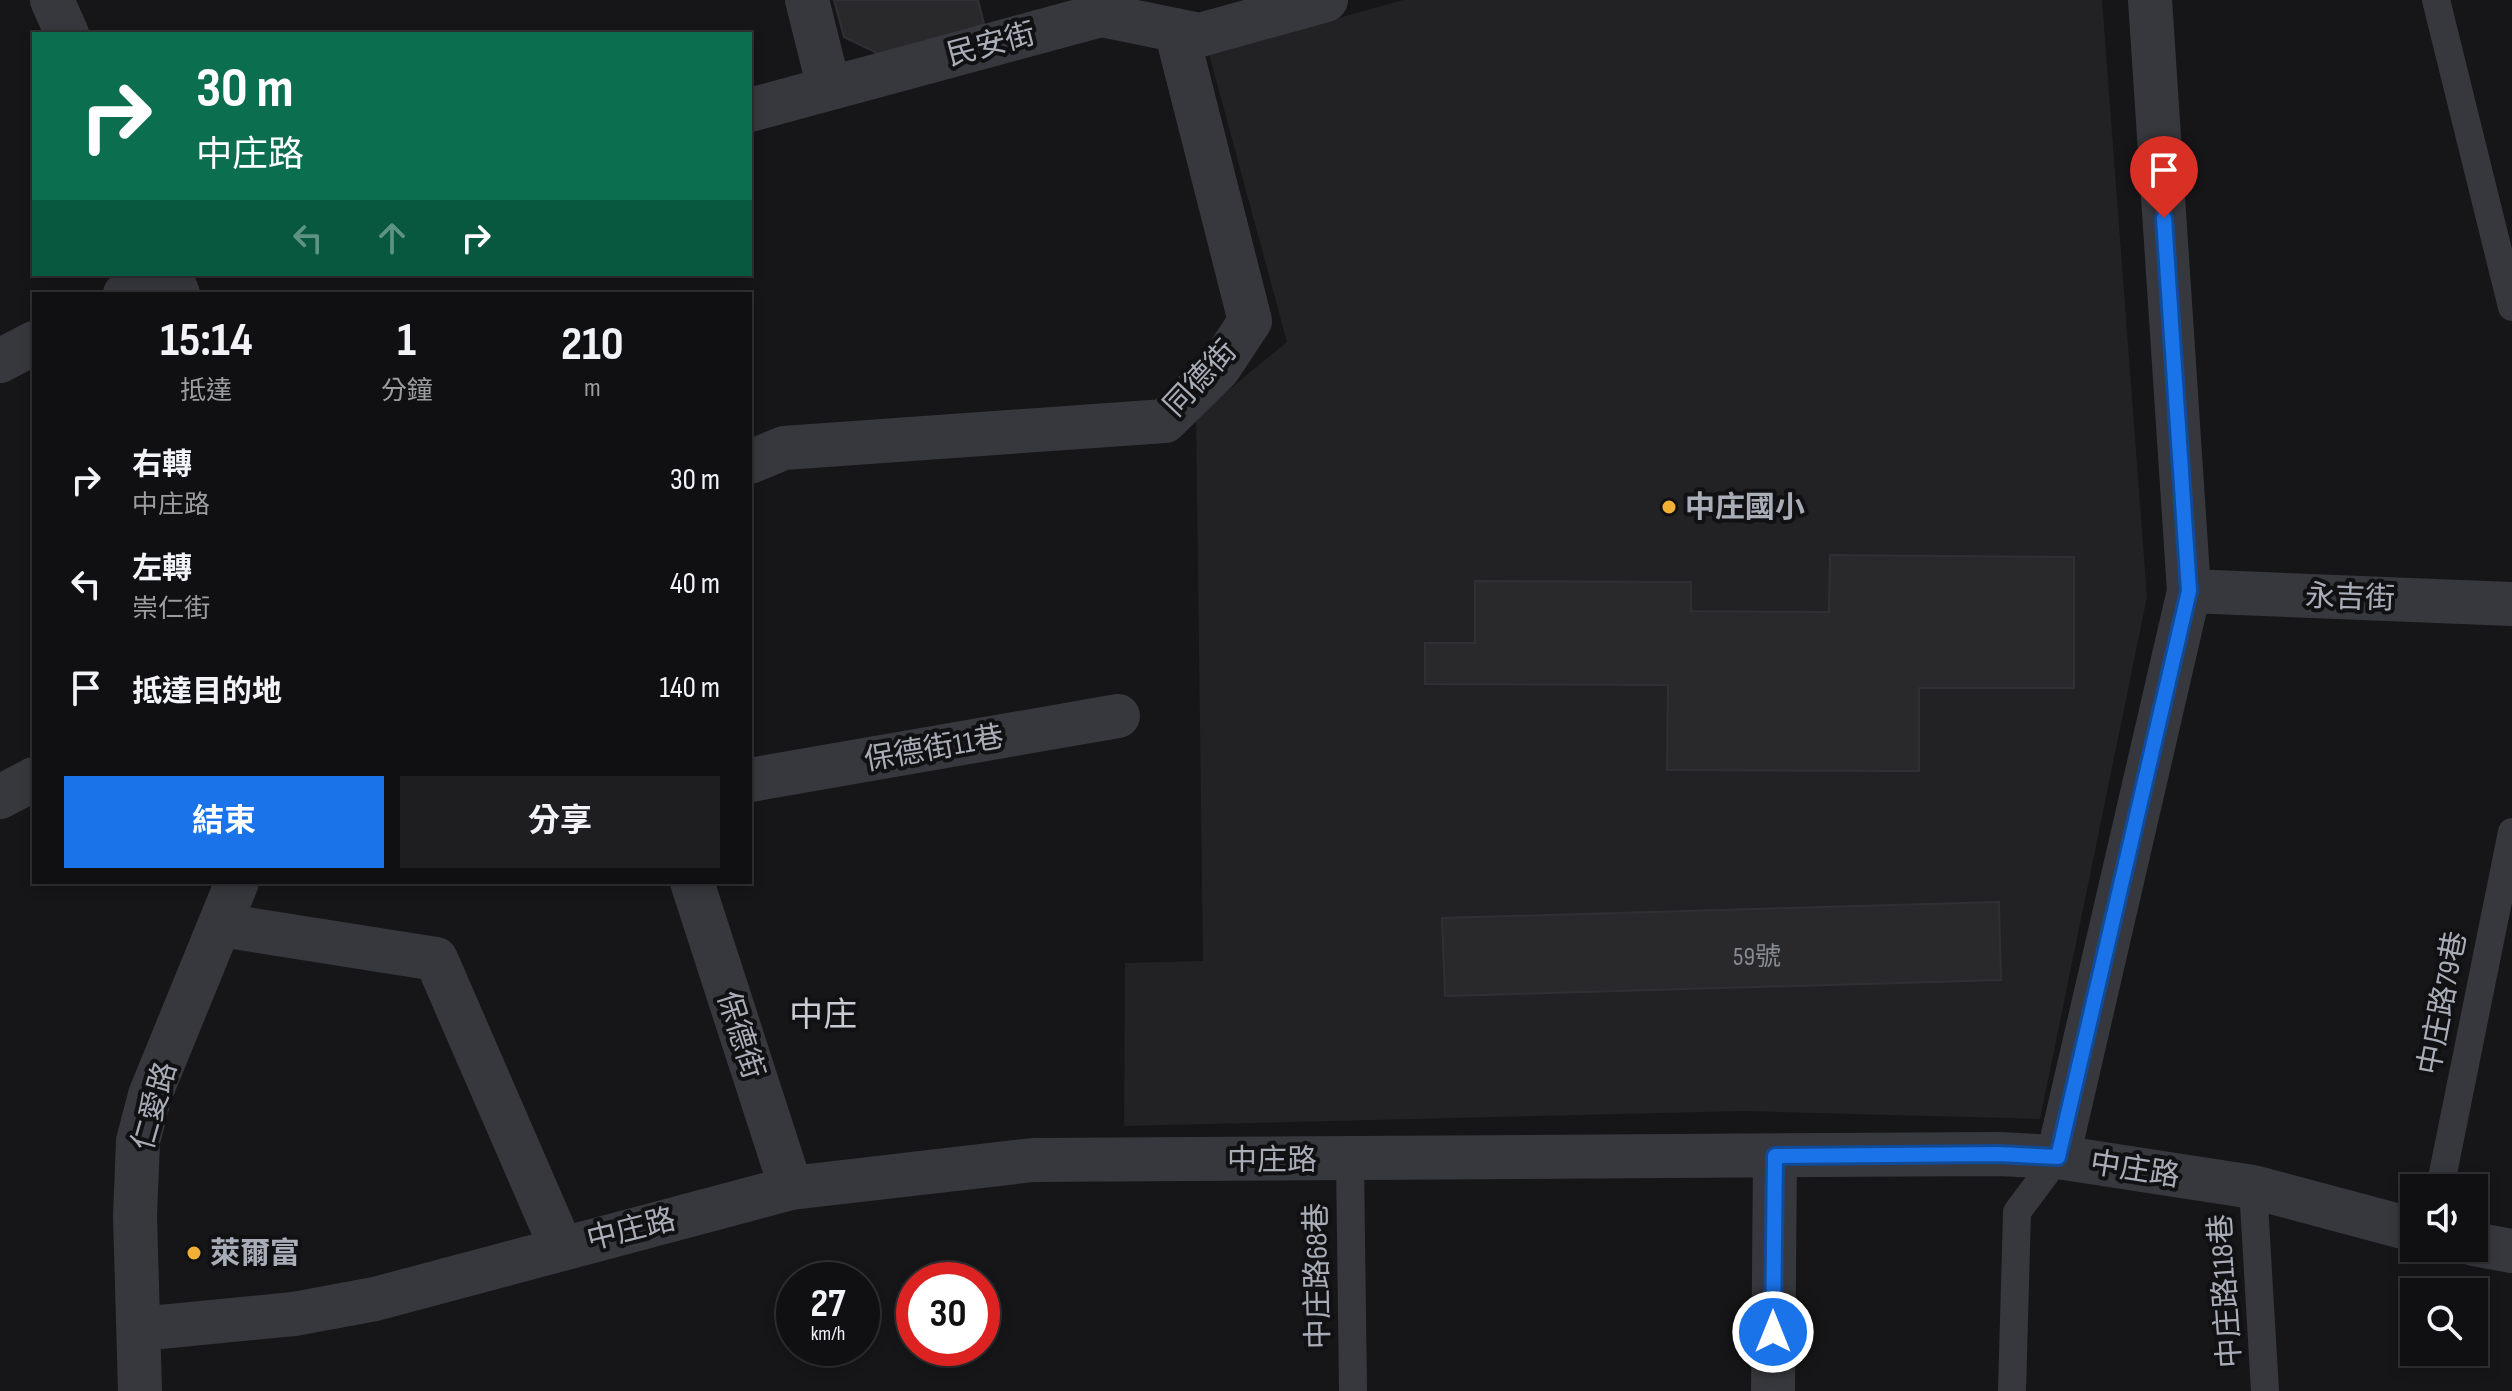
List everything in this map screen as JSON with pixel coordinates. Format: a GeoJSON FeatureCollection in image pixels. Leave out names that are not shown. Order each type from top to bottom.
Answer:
{"type":"FeatureCollection","features":[{"type":"Feature","properties":{"kind":"street"},"geometry":{"type":"LineString","coordinates":[[52,0],[66,32]]}},
{"type":"Feature","properties":{"kind":"street"},"geometry":{"type":"LineString","coordinates":[[807,0],[829,88]]}},
{"type":"Feature","properties":{"kind":"street","name":"民安街"},"geometry":{"type":"LineString","coordinates":[[752,109],[1101,15],[1200,35],[1326,0]]}},
{"type":"Feature","properties":{"kind":"street"},"geometry":{"type":"LineString","coordinates":[[2058,1157],[2189,591],[2150,0]]}},
{"type":"Feature","properties":{"kind":"street","name":"同德街"},"geometry":{"type":"LineString","coordinates":[[752,461],[784,448],[1165,421],[1219,368],[1250,321],[1176,30]]}},
{"type":"Feature","properties":{"kind":"street"},"geometry":{"type":"LineString","coordinates":[[129,292],[159,276]]}},
{"type":"Feature","properties":{"kind":"street"},"geometry":{"type":"LineString","coordinates":[[0,361],[32,344]]}},
{"type":"Feature","properties":{"kind":"street","name":"永吉街"},"geometry":{"type":"LineString","coordinates":[[2189,591],[2512,604]]}},
{"type":"Feature","properties":{"kind":"street","name":"保德街11巷"},"geometry":{"type":"LineString","coordinates":[[752,780],[1118,716]]}},
{"type":"Feature","properties":{"kind":"street"},"geometry":{"type":"LineString","coordinates":[[0,797],[32,780]]}},
{"type":"Feature","properties":{"kind":"street","name":"仁愛路"},"geometry":{"type":"LineString","coordinates":[[140,1391],[135,1216],[138,1141],[150,1095],[236,884]]}},
{"type":"Feature","properties":{"kind":"street","name":"保德街"},"geometry":{"type":"LineString","coordinates":[[693,884],[791,1188]]}},
{"type":"Feature","properties":{"kind":"street"},"geometry":{"type":"LineString","coordinates":[[221,925],[436,959],[561,1247]]}},
{"type":"Feature","properties":{"kind":"street","name":"中庄路"},"geometry":{"type":"LineString","coordinates":[[140,1329],[294,1314],[375,1299],[791,1188],[1033,1160],[1998,1154],[2058,1157],[2253,1187],[2400,1226]]}},
{"type":"Feature","properties":{"kind":"street"},"geometry":{"type":"LineString","coordinates":[[1773,1391],[1775,1156]]}},
{"type":"Feature","properties":{"kind":"street"},"geometry":{"type":"LineString","coordinates":[[2488,1247],[2512,1251]]}},
{"type":"Feature","properties":{"kind":"lane"},"geometry":{"type":"LineString","coordinates":[[2436,0],[2512,307]]}},
{"type":"Feature","properties":{"kind":"lane","name":"中庄路79巷"},"geometry":{"type":"LineString","coordinates":[[2443,1174],[2512,832]]}},
{"type":"Feature","properties":{"kind":"lane"},"geometry":{"type":"LineString","coordinates":[[2012,1391],[2017,1212],[2058,1157]]}},
{"type":"Feature","properties":{"kind":"lane","name":"中庄路68巷"},"geometry":{"type":"LineString","coordinates":[[1350,1160],[1353,1391]]}},
{"type":"Feature","properties":{"kind":"lane","name":"中庄路118巷"},"geometry":{"type":"LineString","coordinates":[[2253,1187],[2265,1391]]}},
{"type":"Feature","properties":{"kind":"shaded area","name":"中庄國小"},"geometry":{"type":"Polygon","coordinates":[[[1403,0],[2102,0],[2147,597],[2040,1119],[1745,1111],[1124,1126],[1125,963],[1203,961],[1196,417],[1287,342],[1209,54],[1403,0]]]}},
{"type":"Feature","properties":{"kind":"building"},"geometry":{"type":"Polygon","coordinates":[[[834,0],[978,0],[984,24],[885,57],[844,37],[834,0]]]}},
{"type":"Feature","properties":{"kind":"building"},"geometry":{"type":"Polygon","coordinates":[[[1830,555],[2074,557],[2074,688],[1919,688],[1919,771],[1667,770],[1668,685],[1425,684],[1425,643],[1475,643],[1475,581],[1691,582],[1691,611],[1829,612],[1830,555]]]}},
{"type":"Feature","properties":{"kind":"building"},"geometry":{"type":"Polygon","coordinates":[[[1999,902],[2001,980],[1445,996],[1442,918],[1999,902]]]}},
{"type":"Feature","properties":{"kind":"place","name":"中庄國小"},"geometry":{"type":"Point","coordinates":[1669,507]}},
{"type":"Feature","properties":{"kind":"place","name":"萊爾富"},"geometry":{"type":"Point","coordinates":[194,1253]}},
{"type":"Feature","properties":{"kind":"district","name":"中庄"},"geometry":{"type":"Point","coordinates":[823,1014]}},
{"type":"Feature","properties":{"kind":"route"},"geometry":{"type":"LineString","coordinates":[[1773,1332],[1775,1156],[1998,1154],[2058,1157],[2189,591],[2164,218]]}}]}
